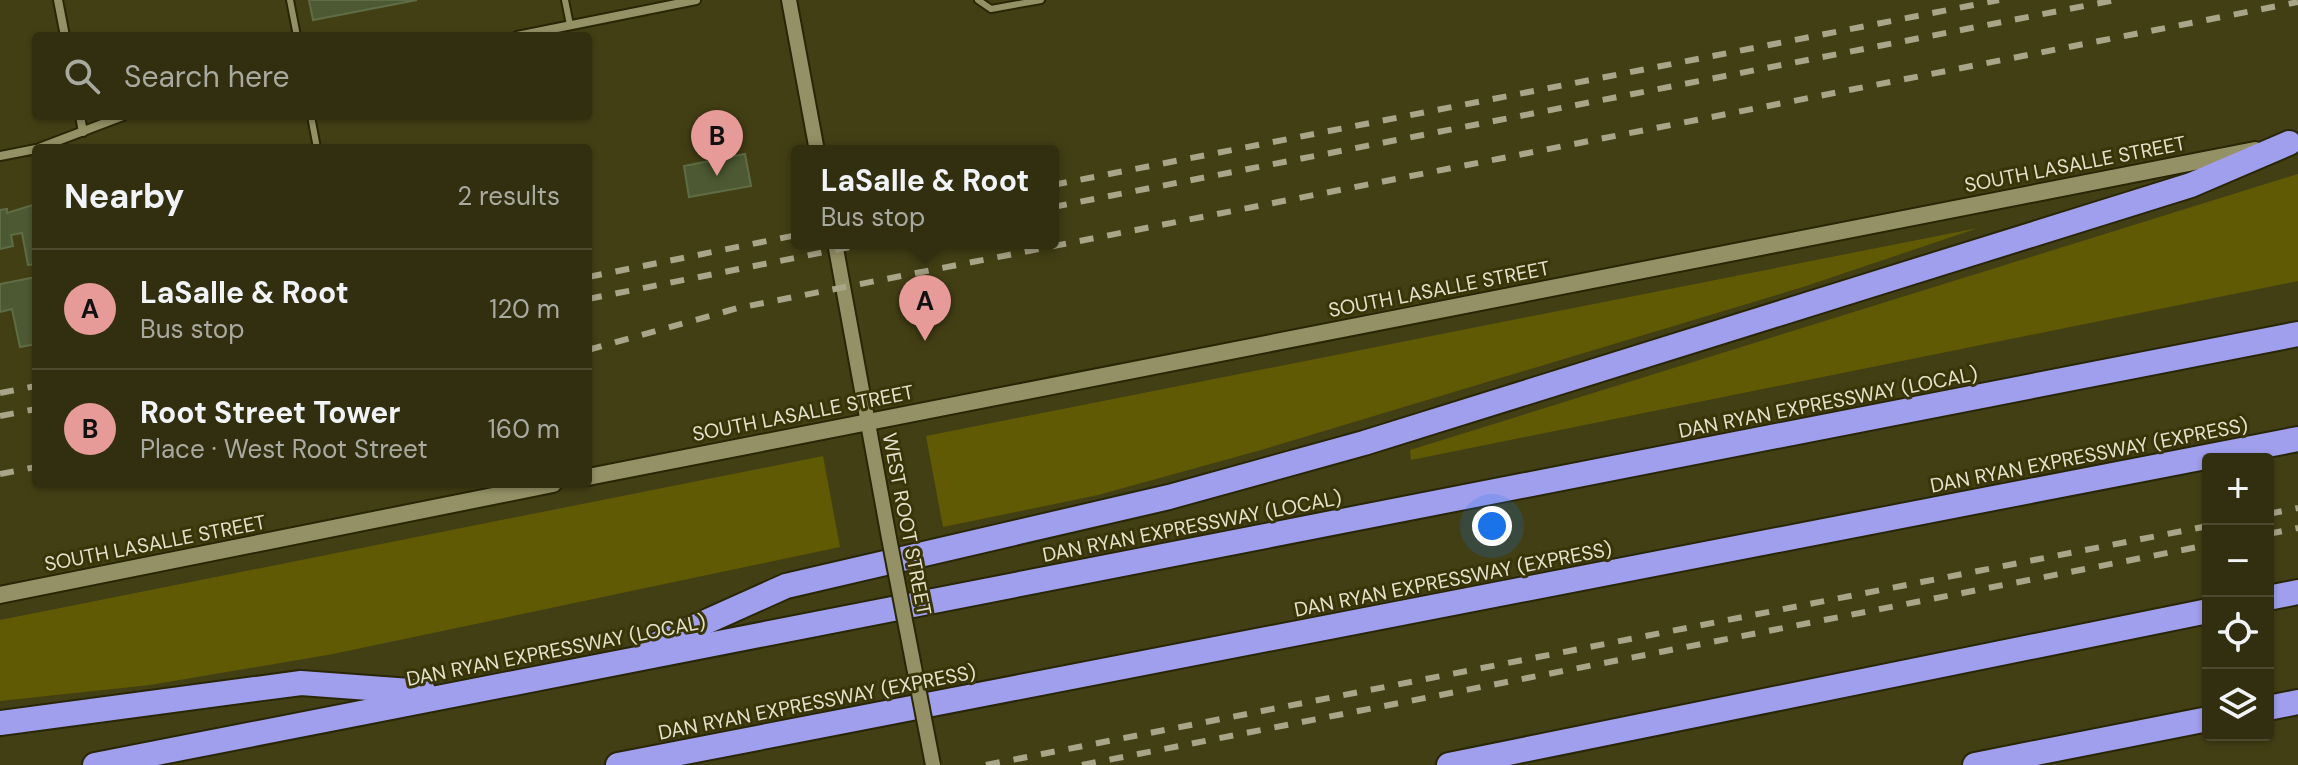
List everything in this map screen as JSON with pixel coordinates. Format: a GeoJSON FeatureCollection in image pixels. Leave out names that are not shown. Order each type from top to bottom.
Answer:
{"type":"FeatureCollection","features":[{"type":"Feature","properties":{"kind":"highway"},"geometry":{"type":"LineString","coordinates":[[613,664],[786,586],[1169,497],[1364,443],[2191,185],[2294,142]]}},
{"type":"Feature","properties":{"kind":"highway","name":"DAN RYAN EXPRESSWAY (LOCAL)"},"geometry":{"type":"LineString","coordinates":[[95,765],[2298,334]]}},
{"type":"Feature","properties":{"kind":"highway","name":"DAN RYAN EXPRESSWAY (EXPRESS)"},"geometry":{"type":"LineString","coordinates":[[618,765],[2298,439]]}},
{"type":"Feature","properties":{"kind":"highway"},"geometry":{"type":"LineString","coordinates":[[2273,597],[2298,592]]}},
{"type":"Feature","properties":{"kind":"highway"},"geometry":{"type":"LineString","coordinates":[[1449,765],[2202,612]]}},
{"type":"Feature","properties":{"kind":"highway"},"geometry":{"type":"LineString","coordinates":[[0,723],[301,683],[458,694]]}},
{"type":"Feature","properties":{"kind":"highway"},"geometry":{"type":"LineString","coordinates":[[2274,707],[2298,702]]}},
{"type":"Feature","properties":{"kind":"highway"},"geometry":{"type":"LineString","coordinates":[[1975,765],[2202,720]]}},
{"type":"Feature","properties":{"kind":"main road","name":"SOUTH LASALLE STREET"},"geometry":{"type":"LineString","coordinates":[[592,476],[2294,142]]}},
{"type":"Feature","properties":{"kind":"main road","name":"SOUTH LASALLE STREET"},"geometry":{"type":"LineString","coordinates":[[0,595],[533,488]]}},
{"type":"Feature","properties":{"kind":"street"},"geometry":{"type":"LineString","coordinates":[[58,0],[64,32]]}},
{"type":"Feature","properties":{"kind":"street"},"geometry":{"type":"LineString","coordinates":[[536,32],[696,0]]}},
{"type":"Feature","properties":{"kind":"street"},"geometry":{"type":"LineString","coordinates":[[789,0],[816,145]]}},
{"type":"Feature","properties":{"kind":"street"},"geometry":{"type":"LineString","coordinates":[[81,120],[83,132]]}},
{"type":"Feature","properties":{"kind":"street"},"geometry":{"type":"LineString","coordinates":[[49,144],[113,120]]}},
{"type":"Feature","properties":{"kind":"street"},"geometry":{"type":"LineString","coordinates":[[0,156],[32,149]]}},
{"type":"Feature","properties":{"kind":"street","name":"WEST ROOT STREET"},"geometry":{"type":"LineString","coordinates":[[836,249],[933,765]]}},
{"type":"Feature","properties":{"kind":"lane"},"geometry":{"type":"LineString","coordinates":[[290,0],[296,32]]}},
{"type":"Feature","properties":{"kind":"lane"},"geometry":{"type":"LineString","coordinates":[[565,0],[570,25]]}},
{"type":"Feature","properties":{"kind":"lane"},"geometry":{"type":"LineString","coordinates":[[978,0],[991,9],[1041,0]]}},
{"type":"Feature","properties":{"kind":"lane"},"geometry":{"type":"LineString","coordinates":[[312,120],[316,144]]}},
{"type":"Feature","properties":{"kind":"shaded area"},"geometry":{"type":"Polygon","coordinates":[[[2298,174],[2298,281],[1411,460],[1410,450],[2298,174]]]}},
{"type":"Feature","properties":{"kind":"shaded area"},"geometry":{"type":"Polygon","coordinates":[[[1978,228],[1803,287],[1261,450],[1098,495],[943,527],[926,436],[1978,228]]]}},
{"type":"Feature","properties":{"kind":"shaded area"},"geometry":{"type":"Polygon","coordinates":[[[823,456],[840,547],[333,654],[150,685],[0,701],[0,620],[823,456]]]}},
{"type":"Feature","properties":{"kind":"building"},"geometry":{"type":"Polygon","coordinates":[[[309,0],[417,0],[313,20],[309,0]]]}},
{"type":"Feature","properties":{"kind":"building"},"geometry":{"type":"Polygon","coordinates":[[[745,154],[751,186],[689,197],[684,166],[745,154]]]}},
{"type":"Feature","properties":{"kind":"building"},"geometry":{"type":"Polygon","coordinates":[[[32,205],[32,264],[28,265],[22,233],[11,235],[13,246],[0,249],[0,210],[7,209],[7,213],[32,205]]]}},
{"type":"Feature","properties":{"kind":"building"},"geometry":{"type":"Polygon","coordinates":[[[32,278],[32,345],[20,347],[12,309],[0,312],[0,284],[32,278]]]}},
{"type":"Feature","properties":{"kind":"railway"},"geometry":{"type":"LineString","coordinates":[[1059,184],[1999,0]]}},
{"type":"Feature","properties":{"kind":"railway"},"geometry":{"type":"LineString","coordinates":[[1059,206],[2115,0]]}},
{"type":"Feature","properties":{"kind":"railway"},"geometry":{"type":"LineString","coordinates":[[1059,245],[2298,2]]}},
{"type":"Feature","properties":{"kind":"railway"},"geometry":{"type":"LineString","coordinates":[[592,276],[791,236]]}},
{"type":"Feature","properties":{"kind":"railway"},"geometry":{"type":"LineString","coordinates":[[592,298],[840,249]]}},
{"type":"Feature","properties":{"kind":"railway"},"geometry":{"type":"LineString","coordinates":[[592,349],[738,308],[1039,249]]}},
{"type":"Feature","properties":{"kind":"railway"},"geometry":{"type":"LineString","coordinates":[[0,393],[32,387]]}},
{"type":"Feature","properties":{"kind":"railway"},"geometry":{"type":"LineString","coordinates":[[0,416],[32,410]]}},
{"type":"Feature","properties":{"kind":"railway"},"geometry":{"type":"LineString","coordinates":[[0,474],[32,468]]}},
{"type":"Feature","properties":{"kind":"railway"},"geometry":{"type":"LineString","coordinates":[[2274,513],[2298,508]]}},
{"type":"Feature","properties":{"kind":"railway"},"geometry":{"type":"LineString","coordinates":[[986,765],[2202,527]]}},
{"type":"Feature","properties":{"kind":"railway"},"geometry":{"type":"LineString","coordinates":[[2274,533],[2298,528]]}},
{"type":"Feature","properties":{"kind":"railway"},"geometry":{"type":"LineString","coordinates":[[1082,765],[2202,546]]}},
{"type":"Feature","properties":{"kind":"place","name":"Root Street Tower"},"geometry":{"type":"Point","coordinates":[717,176]}},
{"type":"Feature","properties":{"kind":"place","name":"LaSalle & Root"},"geometry":{"type":"Point","coordinates":[925,341]}}]}
